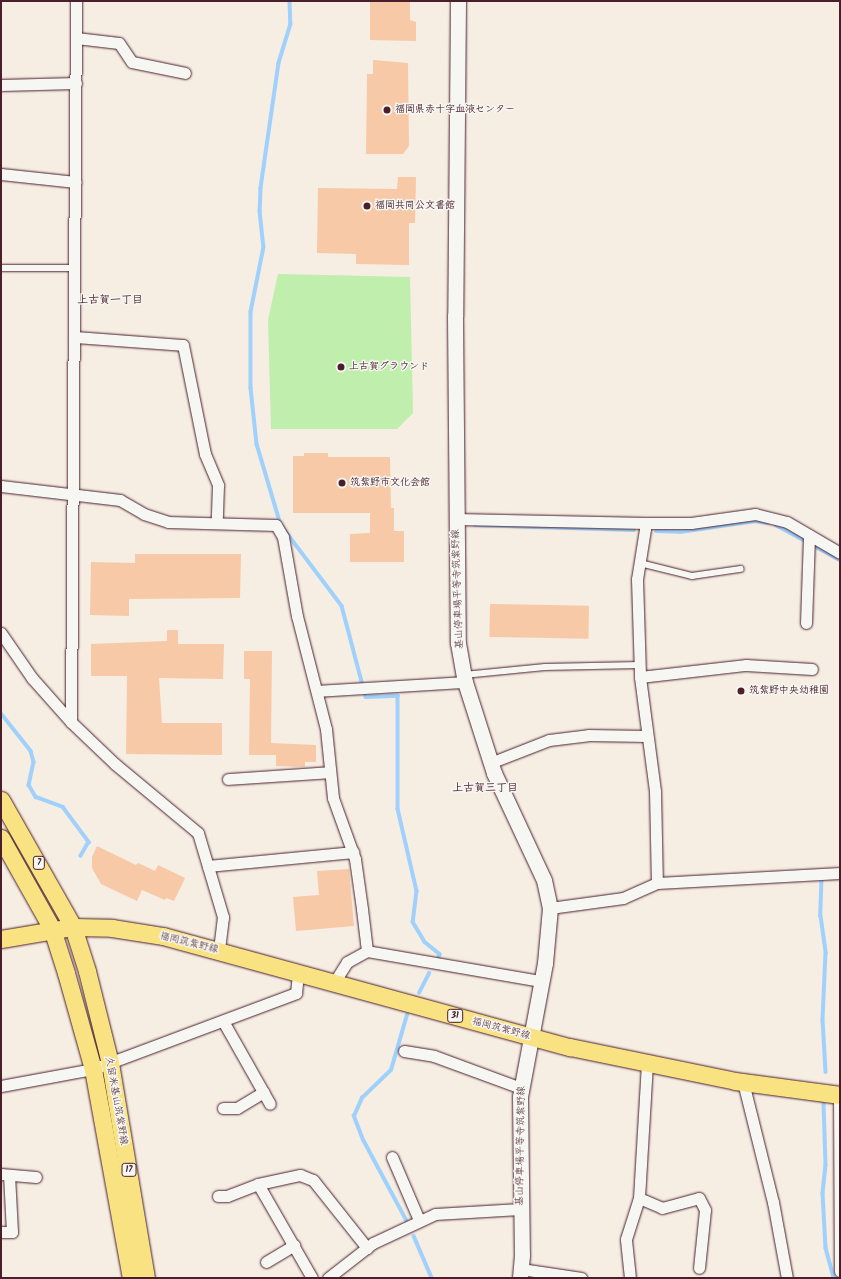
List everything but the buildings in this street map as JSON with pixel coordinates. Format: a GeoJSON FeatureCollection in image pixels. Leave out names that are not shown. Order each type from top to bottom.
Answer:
{"type":"FeatureCollection","features":[{"type":"Feature","properties":{"kind":"main road","name":"基山停車場平等寺筑紫野線"},"geometry":{"type":"LineString","coordinates":[[458,1],[456,519],[458,636],[464,679],[490,763],[544,880],[550,908],[541,981],[521,1088],[520,1273]]}},
{"type":"Feature","properties":{"kind":"main road","name":"7"},"geometry":{"type":"LineString","coordinates":[[1,800],[73,927]]}},
{"type":"Feature","properties":{"kind":"main road","name":"7"},"geometry":{"type":"LineString","coordinates":[[1,838],[52,929]]}},
{"type":"Feature","properties":{"kind":"main road","name":"福岡筑紫野線"},"geometry":{"type":"LineString","coordinates":[[1,939],[52,929],[73,927],[112,928],[163,936],[219,950],[298,974],[531,1037],[647,1065],[744,1082],[840,1095]]}},
{"type":"Feature","properties":{"kind":"main road","name":"久留米基山筑紫野線"},"geometry":{"type":"LineString","coordinates":[[73,927],[110,1063],[146,1278]]}},
{"type":"Feature","properties":{"kind":"main road","name":"久留米基山筑紫野線"},"geometry":{"type":"LineString","coordinates":[[52,929],[93,1068],[131,1278]]}},
{"type":"Feature","properties":{"kind":"street"},"geometry":{"type":"LineString","coordinates":[[71,722],[76,182],[76,1]]}},
{"type":"Feature","properties":{"kind":"street"},"geometry":{"type":"LineString","coordinates":[[76,38],[120,42],[132,62],[185,73]]}},
{"type":"Feature","properties":{"kind":"street"},"geometry":{"type":"LineString","coordinates":[[1,85],[76,83]]}},
{"type":"Feature","properties":{"kind":"street"},"geometry":{"type":"LineString","coordinates":[[1,174],[76,182]]}},
{"type":"Feature","properties":{"kind":"street"},"geometry":{"type":"LineString","coordinates":[[74,337],[183,346],[205,454],[218,485],[217,522]]}},
{"type":"Feature","properties":{"kind":"street"},"geometry":{"type":"LineString","coordinates":[[1,486],[73,497],[120,500],[144,514],[168,522],[217,522],[276,525],[283,537],[298,616],[326,729],[333,798],[353,852],[367,951]]}},
{"type":"Feature","properties":{"kind":"street"},"geometry":{"type":"LineString","coordinates":[[456,519],[646,524],[691,522],[755,514],[787,522],[840,553]]}},
{"type":"Feature","properties":{"kind":"street"},"geometry":{"type":"LineString","coordinates":[[646,524],[637,579],[639,665],[646,736],[655,791],[657,883]]}},
{"type":"Feature","properties":{"kind":"street"},"geometry":{"type":"LineString","coordinates":[[806,623],[809,535]]}},
{"type":"Feature","properties":{"kind":"street"},"geometry":{"type":"LineString","coordinates":[[1,633],[32,678],[71,722],[114,764],[198,833],[223,917],[219,950]]}},
{"type":"Feature","properties":{"kind":"street"},"geometry":{"type":"LineString","coordinates":[[640,677],[746,665],[812,669]]}},
{"type":"Feature","properties":{"kind":"street"},"geometry":{"type":"LineString","coordinates":[[317,691],[464,679]]}},
{"type":"Feature","properties":{"kind":"street"},"geometry":{"type":"LineString","coordinates":[[490,763],[549,740],[588,735],[646,736]]}},
{"type":"Feature","properties":{"kind":"street"},"geometry":{"type":"LineString","coordinates":[[228,780],[330,772]]}},
{"type":"Feature","properties":{"kind":"street"},"geometry":{"type":"LineString","coordinates":[[208,866],[353,852]]}},
{"type":"Feature","properties":{"kind":"street"},"geometry":{"type":"LineString","coordinates":[[550,908],[623,898],[657,883],[840,873]]}},
{"type":"Feature","properties":{"kind":"street"},"geometry":{"type":"LineString","coordinates":[[334,983],[347,962],[367,951],[541,981]]}},
{"type":"Feature","properties":{"kind":"street"},"geometry":{"type":"LineString","coordinates":[[1,1086],[93,1068],[222,1021],[296,993],[298,974]]}},
{"type":"Feature","properties":{"kind":"street"},"geometry":{"type":"LineString","coordinates":[[222,1021],[270,1104]]}},
{"type":"Feature","properties":{"kind":"street"},"geometry":{"type":"LineString","coordinates":[[404,1051],[434,1056],[521,1088]]}},
{"type":"Feature","properties":{"kind":"street"},"geometry":{"type":"LineString","coordinates":[[630,1278],[626,1240],[639,1198],[647,1065]]}},
{"type":"Feature","properties":{"kind":"street"},"geometry":{"type":"LineString","coordinates":[[744,1082],[773,1202],[787,1278]]}},
{"type":"Feature","properties":{"kind":"street"},"geometry":{"type":"LineString","coordinates":[[223,1108],[237,1108],[264,1092]]}},
{"type":"Feature","properties":{"kind":"street"},"geometry":{"type":"LineString","coordinates":[[840,1095],[840,1271]]}},
{"type":"Feature","properties":{"kind":"street"},"geometry":{"type":"LineString","coordinates":[[392,1157],[419,1220]]}},
{"type":"Feature","properties":{"kind":"street"},"geometry":{"type":"LineString","coordinates":[[1,1232],[12,1232],[5,1175],[36,1177]]}},
{"type":"Feature","properties":{"kind":"street"},"geometry":{"type":"LineString","coordinates":[[218,1196],[228,1196],[258,1184],[300,1175],[313,1180],[367,1248]]}},
{"type":"Feature","properties":{"kind":"street"},"geometry":{"type":"LineString","coordinates":[[258,1184],[312,1278]]}},
{"type":"Feature","properties":{"kind":"street"},"geometry":{"type":"LineString","coordinates":[[639,1198],[662,1208],[699,1198],[705,1210],[699,1268]]}},
{"type":"Feature","properties":{"kind":"street"},"geometry":{"type":"LineString","coordinates":[[328,1278],[367,1248],[419,1220],[435,1214],[460,1211],[520,1209]]}},
{"type":"Feature","properties":{"kind":"street"},"geometry":{"type":"LineString","coordinates":[[266,1262],[294,1245]]}},
{"type":"Feature","properties":{"kind":"street"},"geometry":{"type":"LineString","coordinates":[[520,1273],[581,1278]]}},
{"type":"Feature","properties":{"kind":"lane"},"geometry":{"type":"LineString","coordinates":[[1,268],[75,268]]}},
{"type":"Feature","properties":{"kind":"lane"},"geometry":{"type":"LineString","coordinates":[[640,563],[692,576],[740,570]]}},
{"type":"Feature","properties":{"kind":"lane"},"geometry":{"type":"LineString","coordinates":[[464,679],[545,667],[639,665]]}},
{"type":"Feature","properties":{"kind":"green space","name":"上古賀グラウンド"},"geometry":{"type":"Polygon","coordinates":[[[278,274],[410,277],[413,413],[397,429],[271,429],[268,320],[278,274]]]}},
{"type":"Feature","properties":{"kind":"waterway"},"geometry":{"type":"LineString","coordinates":[[290,1],[291,24],[279,63],[261,188],[260,211],[264,247],[251,312],[251,388],[257,444],[281,525],[342,606],[366,697],[398,696],[398,809],[417,891],[413,922],[425,942],[440,954],[438,961]]}},
{"type":"Feature","properties":{"kind":"waterway"},"geometry":{"type":"LineString","coordinates":[[656,531],[680,532],[755,521],[768,523]]}},
{"type":"Feature","properties":{"kind":"waterway"},"geometry":{"type":"LineString","coordinates":[[475,525],[634,530]]}},
{"type":"Feature","properties":{"kind":"waterway"},"geometry":{"type":"LineString","coordinates":[[776,525],[840,560]]}},
{"type":"Feature","properties":{"kind":"waterway"},"geometry":{"type":"LineString","coordinates":[[1,713],[31,751],[34,762],[29,785],[36,797],[63,807],[89,842],[81,856]]}},
{"type":"Feature","properties":{"kind":"waterway"},"geometry":{"type":"LineString","coordinates":[[822,878],[821,916],[826,953],[823,1020],[826,1072]]}},
{"type":"Feature","properties":{"kind":"waterway"},"geometry":{"type":"LineString","coordinates":[[419,993],[429,973]]}},
{"type":"Feature","properties":{"kind":"waterway"},"geometry":{"type":"LineString","coordinates":[[407,1015],[391,1070],[362,1098],[354,1116],[363,1140],[407,1222]]}},
{"type":"Feature","properties":{"kind":"waterway"},"geometry":{"type":"LineString","coordinates":[[824,1104],[826,1165],[823,1193],[826,1248],[834,1278]]}},
{"type":"Feature","properties":{"kind":"waterway"},"geometry":{"type":"LineString","coordinates":[[414,1236],[432,1278]]}},
{"type":"Feature","properties":{"kind":"place","name":"福岡県赤十字血液センター"},"geometry":{"type":"Point","coordinates":[387,110]}},
{"type":"Feature","properties":{"kind":"place","name":"福岡共同公文書館"},"geometry":{"type":"Point","coordinates":[367,206]}},
{"type":"Feature","properties":{"kind":"place","name":"上古賀グラウンド"},"geometry":{"type":"Point","coordinates":[341,367]}},
{"type":"Feature","properties":{"kind":"place","name":"筑紫野市文化会館"},"geometry":{"type":"Point","coordinates":[342,483]}},
{"type":"Feature","properties":{"kind":"place","name":"筑紫野中央幼稚園"},"geometry":{"type":"Point","coordinates":[741,691]}},
{"type":"Feature","properties":{"kind":"district","name":"上古賀一丁目"},"geometry":{"type":"Point","coordinates":[110,300]}},
{"type":"Feature","properties":{"kind":"district","name":"上古賀三丁目"},"geometry":{"type":"Point","coordinates":[485,788]}}]}
